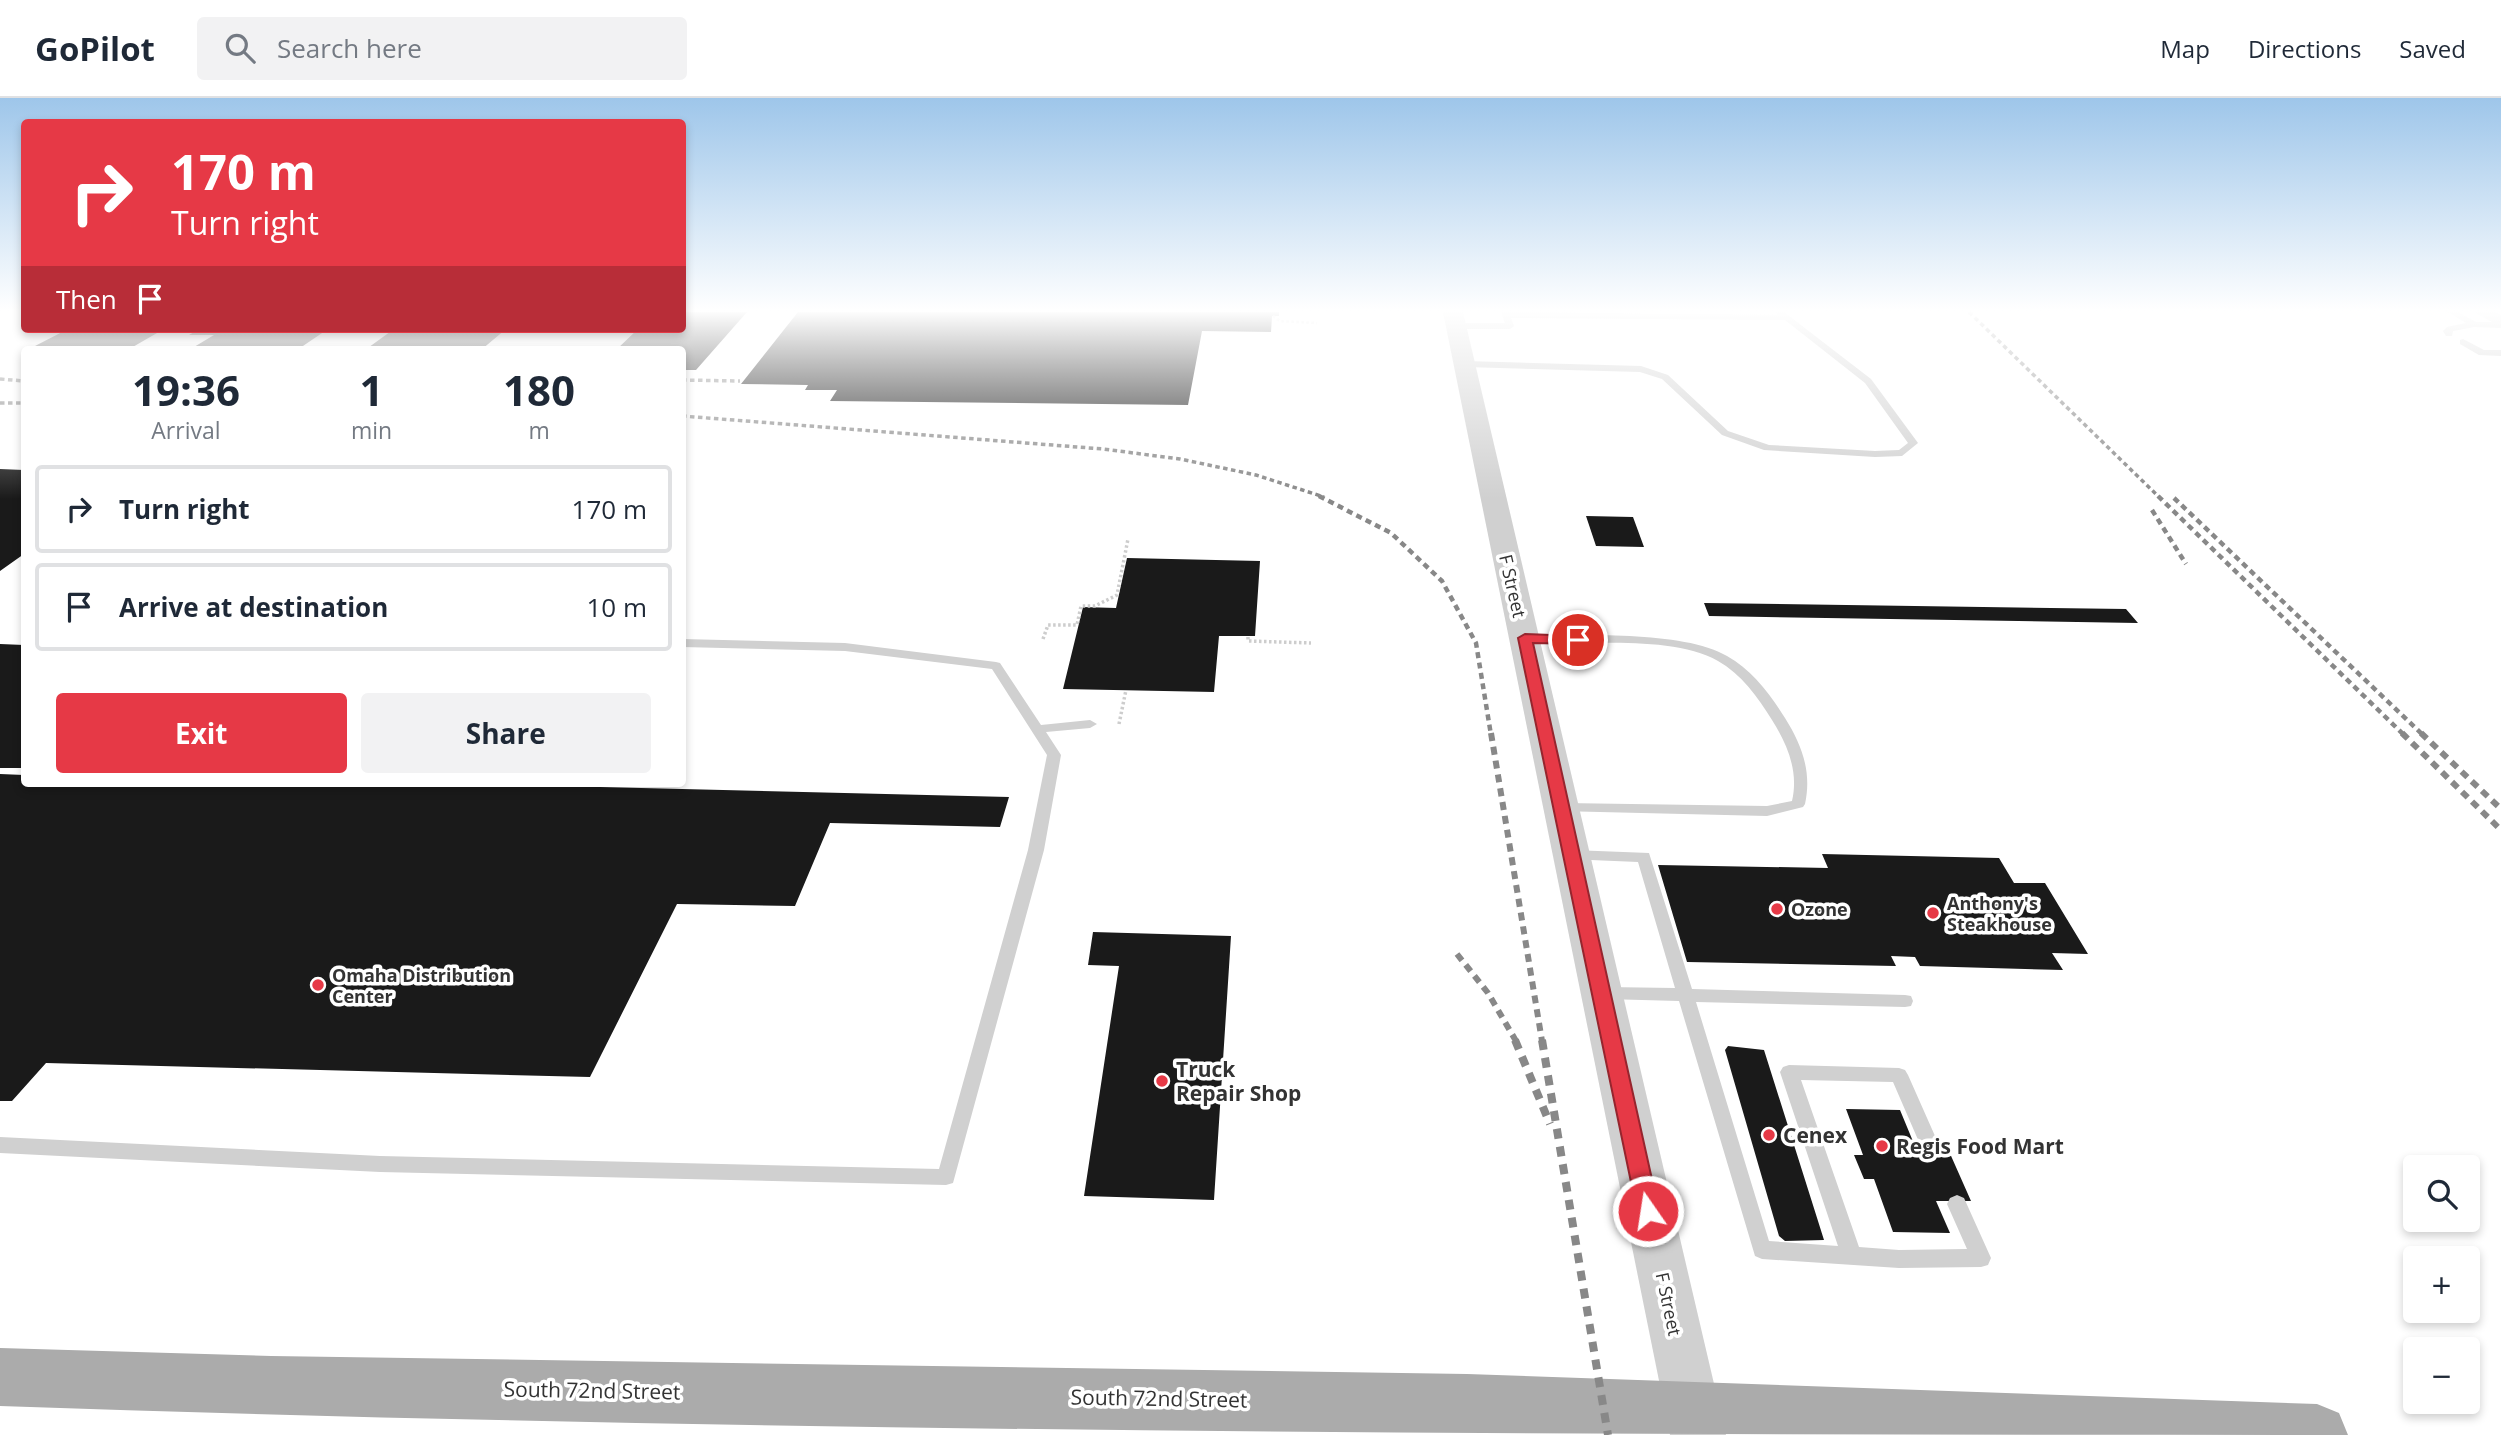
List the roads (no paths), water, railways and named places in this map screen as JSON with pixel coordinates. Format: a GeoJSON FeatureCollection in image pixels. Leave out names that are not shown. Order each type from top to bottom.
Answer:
{"type":"FeatureCollection","features":[{"type":"Feature","properties":{"kind":"main road","name":"South 72nd Street"},"geometry":{"type":"LineString","coordinates":[[0,1377],[271,1386],[1454,1404],[1695,1424],[2317,1435]]}},
{"type":"Feature","properties":{"kind":"street","name":"F Street"},"geometry":{"type":"LineString","coordinates":[[1467,374],[1695,1424]]}},
{"type":"Feature","properties":{"kind":"lane"},"geometry":{"type":"LineString","coordinates":[[1658,374],[1665,377],[1725,433],[1768,448],[1902,453],[1913,443],[1868,382],[1858,374]]}},
{"type":"Feature","properties":{"kind":"lane"},"geometry":{"type":"LineString","coordinates":[[1525,638],[1672,643],[1720,656],[1762,691],[1796,747],[1802,791],[1798,804],[1767,811],[1562,808]]}},
{"type":"Feature","properties":{"kind":"lane"},"geometry":{"type":"LineString","coordinates":[[0,1144],[380,1164],[946,1177],[1044,813],[1054,755],[996,666],[845,647],[686,643]]}},
{"type":"Feature","properties":{"kind":"lane"},"geometry":{"type":"LineString","coordinates":[[1037,729],[1090,724]]}},
{"type":"Feature","properties":{"kind":"lane"},"geometry":{"type":"LineString","coordinates":[[1572,855],[1644,857],[1762,1250],[1852,1256],[1981,1258],[1957,1204]]}},
{"type":"Feature","properties":{"kind":"lane"},"geometry":{"type":"LineString","coordinates":[[1600,992],[1905,1001]]}},
{"type":"Feature","properties":{"kind":"lane"},"geometry":{"type":"LineString","coordinates":[[1852,1256],[1789,1072],[1899,1075],[1926,1136]]}},
{"type":"Feature","properties":{"kind":"railway"},"geometry":{"type":"LineString","coordinates":[[2033,374],[2159,497]]}},
{"type":"Feature","properties":{"kind":"railway"},"geometry":{"type":"LineString","coordinates":[[0,379],[21,381]]}},
{"type":"Feature","properties":{"kind":"railway"},"geometry":{"type":"LineString","coordinates":[[686,380],[740,381]]}},
{"type":"Feature","properties":{"kind":"railway"},"geometry":{"type":"LineString","coordinates":[[0,403],[21,403]]}},
{"type":"Feature","properties":{"kind":"railway"},"geometry":{"type":"LineString","coordinates":[[686,416],[1103,449],[1180,459],[1256,475],[1324,497]]}},
{"type":"Feature","properties":{"kind":"railway"},"geometry":{"type":"LineString","coordinates":[[1319,496],[1391,533],[1442,581],[1476,643],[1491,735]]}},
{"type":"Feature","properties":{"kind":"railway"},"geometry":{"type":"LineString","coordinates":[[2158,496],[2404,735]]}},
{"type":"Feature","properties":{"kind":"railway"},"geometry":{"type":"LineString","coordinates":[[2174,498],[2423,735]]}},
{"type":"Feature","properties":{"kind":"railway"},"geometry":{"type":"LineString","coordinates":[[2152,510],[2186,564]]}},
{"type":"Feature","properties":{"kind":"railway"},"geometry":{"type":"LineString","coordinates":[[1491,733],[1542,1041]]}},
{"type":"Feature","properties":{"kind":"railway"},"geometry":{"type":"LineString","coordinates":[[2402,733],[2501,830]]}},
{"type":"Feature","properties":{"kind":"railway"},"geometry":{"type":"LineString","coordinates":[[2421,733],[2501,809]]}},
{"type":"Feature","properties":{"kind":"railway"},"geometry":{"type":"LineString","coordinates":[[1457,954],[1488,993],[1516,1041]]}},
{"type":"Feature","properties":{"kind":"railway"},"geometry":{"type":"LineString","coordinates":[[1515,1040],[1550,1124]]}},
{"type":"Feature","properties":{"kind":"railway"},"geometry":{"type":"LineString","coordinates":[[1542,1040],[1608,1435]]}},
{"type":"Feature","properties":{"kind":"place","name":"Ozone"},"geometry":{"type":"Point","coordinates":[1777,909]}},
{"type":"Feature","properties":{"kind":"place","name":"Anthony's Steakhouse"},"geometry":{"type":"Point","coordinates":[1933,913]}},
{"type":"Feature","properties":{"kind":"place","name":"Omaha Distribution Center"},"geometry":{"type":"Point","coordinates":[318,985]}},
{"type":"Feature","properties":{"kind":"place","name":"Truck Repair Shop"},"geometry":{"type":"Point","coordinates":[1162,1081]}},
{"type":"Feature","properties":{"kind":"place","name":"Cenex"},"geometry":{"type":"Point","coordinates":[1769,1135]}},
{"type":"Feature","properties":{"kind":"place","name":"Regis Food Mart"},"geometry":{"type":"Point","coordinates":[1882,1146]}}]}
